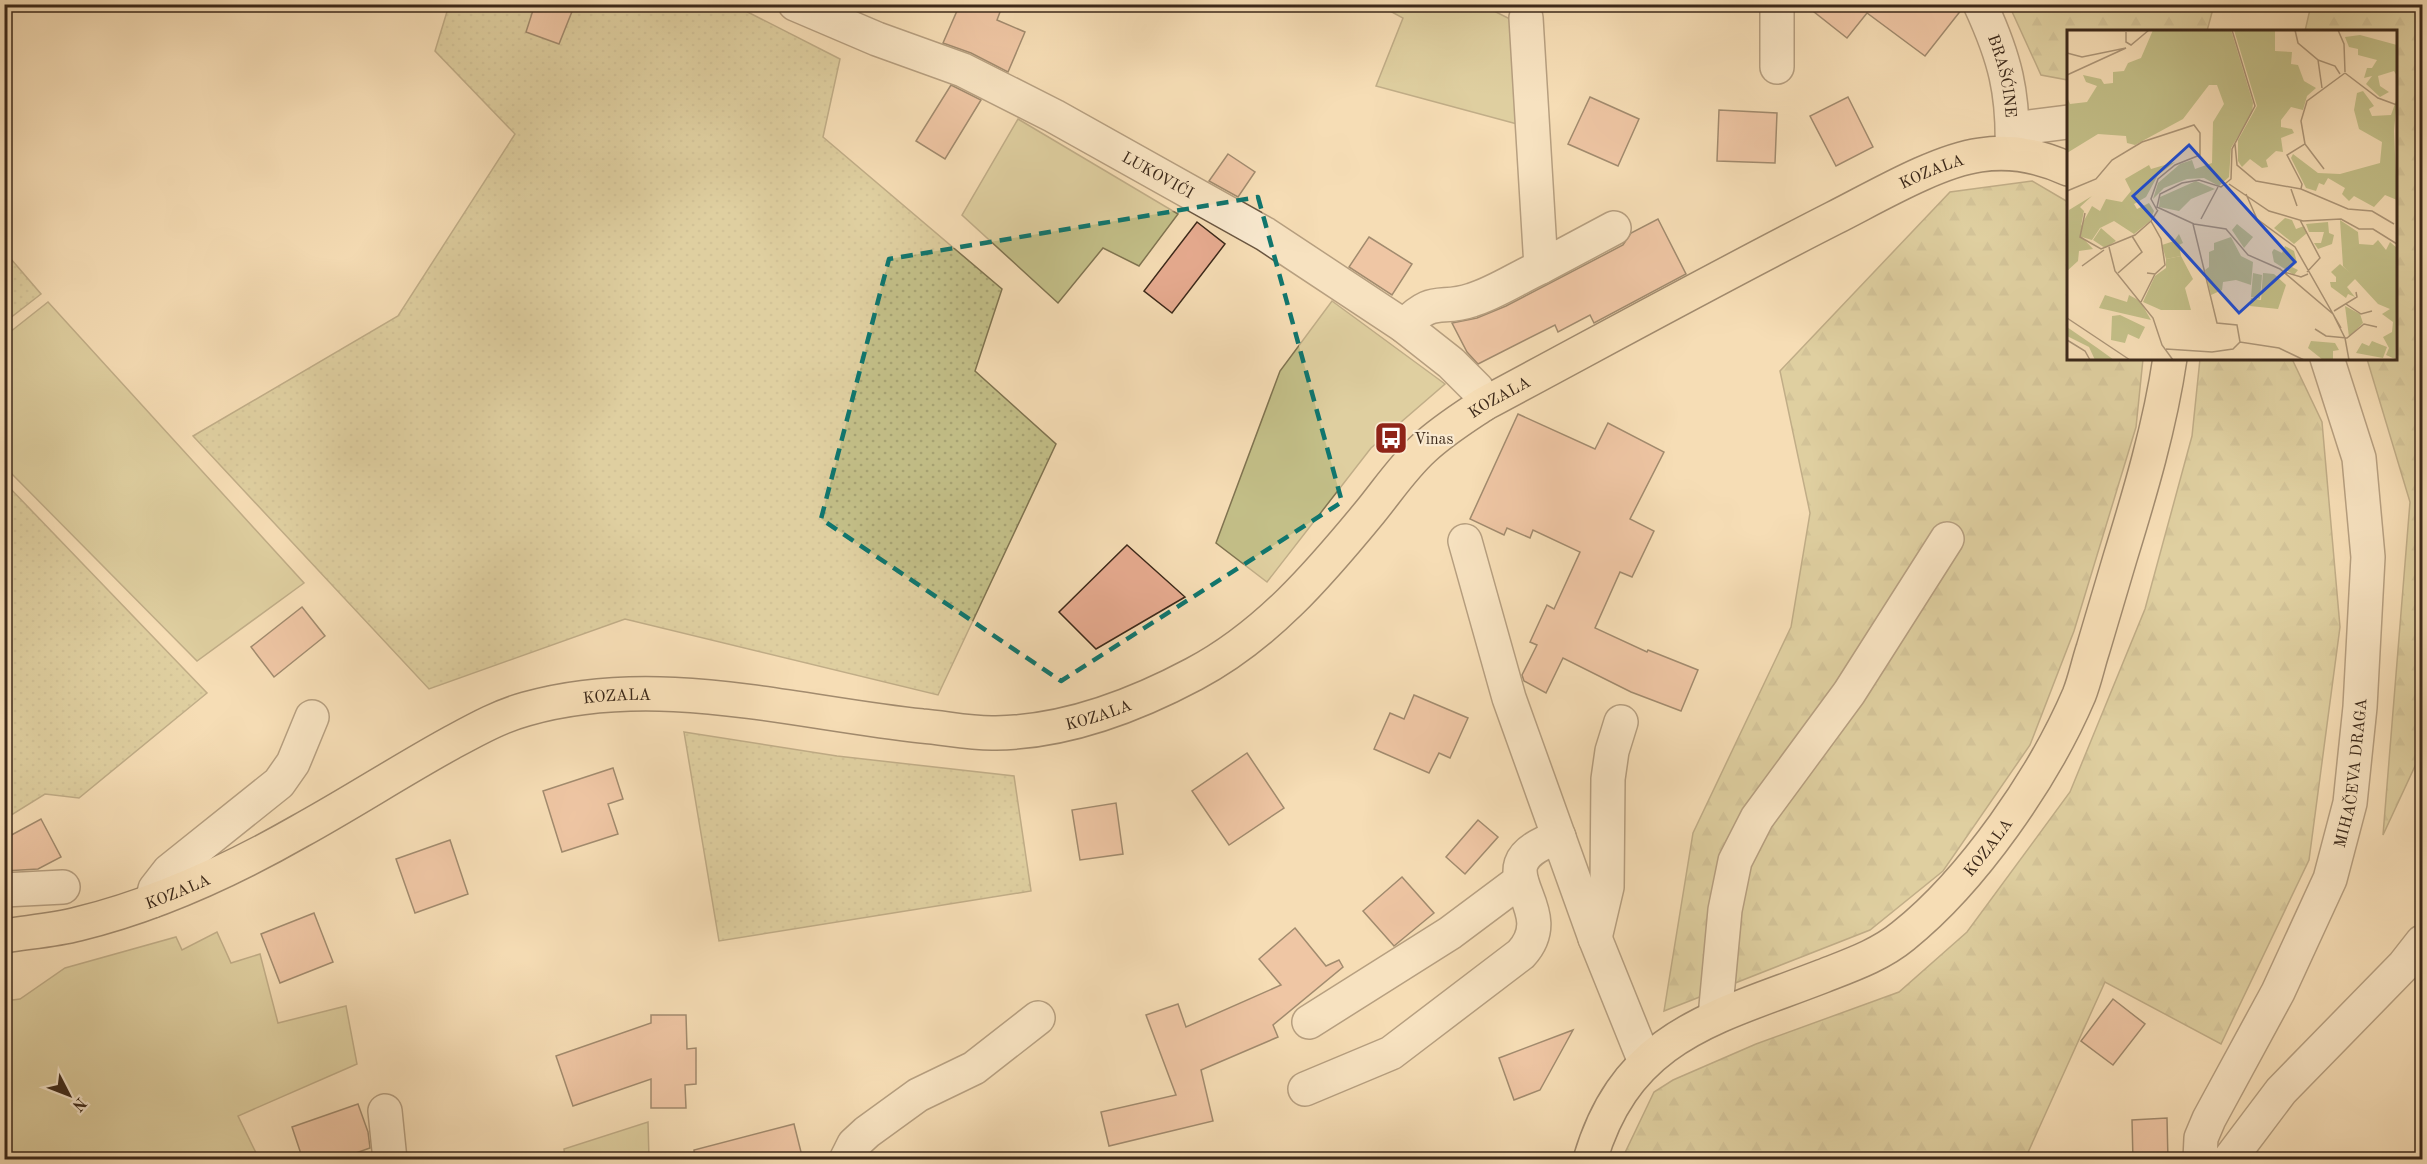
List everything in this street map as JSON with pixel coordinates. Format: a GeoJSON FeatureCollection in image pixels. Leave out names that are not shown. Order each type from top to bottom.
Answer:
{"type":"FeatureCollection","features":[{"type":"Feature","properties":{"kind":"main road","name":"KOZALA"},"geometry":{"type":"LineString","coordinates":[[4,936],[77,925],[184,890],[300,832],[366,791],[481,727],[523,710],[566,699],[612,693],[669,693],[877,721],[995,733],[1042,728],[1094,717],[1196,673],[1233,649],[1276,616],[1313,579],[1424,448],[1452,425],[1484,404],[1806,232],[1902,184],[1959,160],[1980,155],[2013,141],[2038,157],[2067,169]]}},
{"type":"Feature","properties":{"kind":"main road","name":"KOZALA"},"geometry":{"type":"LineString","coordinates":[[1590,1160],[1606,1119],[1622,1090],[1646,1062],[1678,1036],[1715,1017],[1864,960],[1900,939],[1927,917],[1951,890],[2017,807],[2054,746],[2080,692],[2135,508],[2165,391],[2170,360]]}},
{"type":"Feature","properties":{"kind":"street","name":"LUKOVIĆI"},"geometry":{"type":"LineString","coordinates":[[795,4],[877,39],[963,70],[1054,116],[1265,234],[1404,326],[1452,363],[1477,389],[1484,404]]}},
{"type":"Feature","properties":{"kind":"street"},"geometry":{"type":"LineString","coordinates":[[1777,4],[1778,67]]}},
{"type":"Feature","properties":{"kind":"street","name":"BRAŠĆINE"},"geometry":{"type":"LineString","coordinates":[[1980,4],[2002,55],[2008,78],[2013,141]]}},
{"type":"Feature","properties":{"kind":"street"},"geometry":{"type":"LineString","coordinates":[[1526,18],[1541,267]]}},
{"type":"Feature","properties":{"kind":"street"},"geometry":{"type":"LineString","coordinates":[[2013,141],[2067,122]]}},
{"type":"Feature","properties":{"kind":"street"},"geometry":{"type":"LineString","coordinates":[[1404,326],[1418,312],[1427,307],[1472,301],[1614,228]]}},
{"type":"Feature","properties":{"kind":"street","name":"MIHAČEVA DRAGA"},"geometry":{"type":"LineString","coordinates":[[2200,1160],[2201,1138],[2278,992],[2330,879],[2350,803],[2360,707],[2368,557],[2359,458],[2328,360]]}},
{"type":"Feature","properties":{"kind":"street"},"geometry":{"type":"LineString","coordinates":[[1715,1017],[1725,910],[1735,861],[1757,818],[1849,693],[1947,538]]}},
{"type":"Feature","properties":{"kind":"street"},"geometry":{"type":"LineString","coordinates":[[1465,540],[1509,698],[1595,938],[1646,1062]]}},
{"type":"Feature","properties":{"kind":"street"},"geometry":{"type":"LineString","coordinates":[[152,901],[155,889],[170,871],[279,783],[293,764],[312,717]]}},
{"type":"Feature","properties":{"kind":"street"},"geometry":{"type":"LineString","coordinates":[[1595,938],[1607,887],[1608,779],[1612,751],[1621,722]]}},
{"type":"Feature","properties":{"kind":"street"},"geometry":{"type":"LineString","coordinates":[[1305,1089],[1391,1053],[1521,954],[1529,946],[1536,927],[1521,880],[1520,867],[1523,857],[1541,843],[1559,837]]}},
{"type":"Feature","properties":{"kind":"street"},"geometry":{"type":"LineString","coordinates":[[1309,1022],[1450,933],[1521,880]]}},
{"type":"Feature","properties":{"kind":"street"},"geometry":{"type":"LineString","coordinates":[[4,890],[63,887]]}},
{"type":"Feature","properties":{"kind":"street"},"geometry":{"type":"LineString","coordinates":[[2229,1160],[2281,1091],[2404,965],[2422,942]]}},
{"type":"Feature","properties":{"kind":"street"},"geometry":{"type":"LineString","coordinates":[[846,1160],[854,1144],[867,1132],[918,1095],[974,1068],[1038,1018]]}},
{"type":"Feature","properties":{"kind":"street"},"geometry":{"type":"LineString","coordinates":[[384,1111],[390,1160]]}},
{"type":"Feature","properties":{"kind":"highlighted area"},"geometry":{"type":"Polygon","coordinates":[[[1258,197],[1342,502],[1061,681],[821,519],[889,259],[1258,197]]]}},
{"type":"Feature","properties":{"kind":"green space"},"geometry":{"type":"Polygon","coordinates":[[[732,4],[840,59],[823,137],[1002,289],[975,371],[1056,444],[938,695],[625,619],[429,689],[193,436],[398,316],[515,134],[435,51],[449,5],[732,4]]]}},
{"type":"Feature","properties":{"kind":"green space"},"geometry":{"type":"Polygon","coordinates":[[[834,5],[870,5],[857,15],[834,5]]]}},
{"type":"Feature","properties":{"kind":"green space"},"geometry":{"type":"Polygon","coordinates":[[[1379,5],[1482,5],[1514,21],[1517,124],[1376,86],[1403,18],[1379,5]]]}},
{"type":"Feature","properties":{"kind":"green space"},"geometry":{"type":"Polygon","coordinates":[[[2009,5],[2214,5],[2207,30],[2067,30],[2067,80],[2041,75],[2009,5]]]}},
{"type":"Feature","properties":{"kind":"green space"},"geometry":{"type":"Polygon","coordinates":[[[2311,5],[2422,5],[2422,751],[2383,835],[2410,502],[2367,360],[2397,360],[2397,30],[2305,30],[2311,5]]]}},
{"type":"Feature","properties":{"kind":"green space"},"geometry":{"type":"Polygon","coordinates":[[[1018,119],[1178,214],[1139,266],[1103,248],[1058,303],[962,215],[1018,119]]]}},
{"type":"Feature","properties":{"kind":"green space"},"geometry":{"type":"Polygon","coordinates":[[[2032,181],[2067,201],[2067,360],[2143,360],[2136,427],[2074,631],[2030,745],[1943,871],[1870,930],[1664,1011],[1693,833],[1791,627],[1810,513],[1780,371],[1950,192],[2032,181]]]}},
{"type":"Feature","properties":{"kind":"green space"},"geometry":{"type":"Polygon","coordinates":[[[5,252],[41,294],[4,322],[5,252]]]}},
{"type":"Feature","properties":{"kind":"green space"},"geometry":{"type":"Polygon","coordinates":[[[1332,301],[1445,384],[1371,448],[1267,582],[1216,543],[1280,371],[1332,301]]]}},
{"type":"Feature","properties":{"kind":"green space"},"geometry":{"type":"Polygon","coordinates":[[[48,302],[304,583],[197,661],[5,467],[5,336],[48,302]]]}},
{"type":"Feature","properties":{"kind":"green space"},"geometry":{"type":"Polygon","coordinates":[[[2200,360],[2292,360],[2322,422],[2340,627],[2309,860],[2221,1044],[2105,982],[2025,1159],[1622,1159],[1654,1092],[1673,1080],[1756,1044],[1899,992],[1967,932],[2070,792],[2145,609],[2192,436],[2200,360]]]}},
{"type":"Feature","properties":{"kind":"green space"},"geometry":{"type":"Polygon","coordinates":[[[5,483],[207,693],[79,798],[45,794],[5,819],[5,483]]]}},
{"type":"Feature","properties":{"kind":"green space"},"geometry":{"type":"Polygon","coordinates":[[[684,732],[837,756],[1014,776],[1031,891],[719,941],[684,732]]]}},
{"type":"Feature","properties":{"kind":"green space"},"geometry":{"type":"Polygon","coordinates":[[[217,932],[231,963],[260,954],[278,1023],[346,1006],[357,1064],[238,1116],[259,1159],[5,1159],[5,1001],[20,999],[65,968],[176,937],[182,950],[217,932]]]}},
{"type":"Feature","properties":{"kind":"green space"},"geometry":{"type":"Polygon","coordinates":[[[648,1122],[649,1159],[565,1159],[564,1149],[648,1122]]]}},
{"type":"Feature","properties":{"kind":"building"},"geometry":{"type":"Polygon","coordinates":[[[535,4],[575,4],[559,44],[526,32],[535,4]]]}},
{"type":"Feature","properties":{"kind":"building"},"geometry":{"type":"Polygon","coordinates":[[[960,4],[1003,4],[997,20],[1025,32],[1008,72],[971,53],[943,43],[960,4]]]}},
{"type":"Feature","properties":{"kind":"building"},"geometry":{"type":"Polygon","coordinates":[[[1804,4],[1962,4],[1962,9],[1925,56],[1867,13],[1847,38],[1804,4]]]}},
{"type":"Feature","properties":{"kind":"building"},"geometry":{"type":"Polygon","coordinates":[[[951,85],[981,100],[945,159],[916,141],[951,85]]]}},
{"type":"Feature","properties":{"kind":"building"},"geometry":{"type":"Polygon","coordinates":[[[1590,97],[1639,119],[1618,166],[1568,144],[1590,97]]]}},
{"type":"Feature","properties":{"kind":"building"},"geometry":{"type":"Polygon","coordinates":[[[1848,97],[1873,147],[1836,166],[1810,116],[1848,97]]]}},
{"type":"Feature","properties":{"kind":"building"},"geometry":{"type":"Polygon","coordinates":[[[1719,110],[1777,113],[1775,163],[1717,161],[1719,110]]]}},
{"type":"Feature","properties":{"kind":"building"},"geometry":{"type":"Polygon","coordinates":[[[1228,154],[1255,172],[1238,197],[1209,181],[1228,154]]]}},
{"type":"Feature","properties":{"kind":"building"},"geometry":{"type":"Polygon","coordinates":[[[1658,219],[1686,274],[1594,323],[1590,315],[1558,332],[1555,325],[1478,364],[1467,352],[1452,323],[1477,318],[1506,306],[1623,245],[1631,233],[1658,219]]]}},
{"type":"Feature","properties":{"kind":"building"},"geometry":{"type":"Polygon","coordinates":[[[1197,222],[1225,244],[1172,313],[1144,291],[1197,222]]]}},
{"type":"Feature","properties":{"kind":"building"},"geometry":{"type":"Polygon","coordinates":[[[1369,237],[1412,264],[1392,295],[1349,267],[1369,237]]]}},
{"type":"Feature","properties":{"kind":"building"},"geometry":{"type":"Polygon","coordinates":[[[1518,414],[1595,449],[1608,423],[1664,452],[1630,519],[1654,531],[1632,577],[1620,572],[1595,628],[1647,652],[1648,650],[1698,670],[1681,711],[1631,692],[1563,658],[1546,693],[1524,681],[1522,675],[1537,645],[1530,642],[1547,605],[1554,609],[1580,552],[1533,530],[1530,538],[1507,528],[1504,535],[1470,519],[1518,414]]]}},
{"type":"Feature","properties":{"kind":"building"},"geometry":{"type":"Polygon","coordinates":[[[1127,545],[1185,597],[1096,649],[1059,612],[1127,545]]]}},
{"type":"Feature","properties":{"kind":"building"},"geometry":{"type":"Polygon","coordinates":[[[302,607],[325,636],[274,677],[251,647],[302,607]]]}},
{"type":"Feature","properties":{"kind":"building"},"geometry":{"type":"Polygon","coordinates":[[[1414,695],[1468,718],[1450,758],[1439,753],[1429,773],[1374,749],[1390,713],[1404,719],[1414,695]]]}},
{"type":"Feature","properties":{"kind":"building"},"geometry":{"type":"Polygon","coordinates":[[[1247,753],[1284,808],[1229,845],[1192,791],[1247,753]]]}},
{"type":"Feature","properties":{"kind":"building"},"geometry":{"type":"Polygon","coordinates":[[[613,768],[623,799],[608,804],[618,834],[562,852],[543,791],[613,768]]]}},
{"type":"Feature","properties":{"kind":"building"},"geometry":{"type":"Polygon","coordinates":[[[1116,803],[1123,854],[1080,860],[1072,810],[1116,803]]]}},
{"type":"Feature","properties":{"kind":"building"},"geometry":{"type":"Polygon","coordinates":[[[41,819],[61,857],[38,869],[4,871],[4,839],[41,819]]]}},
{"type":"Feature","properties":{"kind":"building"},"geometry":{"type":"Polygon","coordinates":[[[1478,820],[1498,837],[1465,874],[1446,857],[1478,820]]]}},
{"type":"Feature","properties":{"kind":"building"},"geometry":{"type":"Polygon","coordinates":[[[450,840],[468,894],[415,913],[396,859],[450,840]]]}},
{"type":"Feature","properties":{"kind":"building"},"geometry":{"type":"Polygon","coordinates":[[[1402,877],[1434,913],[1394,946],[1363,911],[1402,877]]]}},
{"type":"Feature","properties":{"kind":"building"},"geometry":{"type":"Polygon","coordinates":[[[314,913],[333,962],[280,983],[261,934],[314,913]]]}},
{"type":"Feature","properties":{"kind":"building"},"geometry":{"type":"Polygon","coordinates":[[[1295,928],[1326,966],[1339,960],[1343,967],[1273,1025],[1278,1037],[1201,1070],[1213,1121],[1109,1146],[1101,1112],[1176,1095],[1146,1015],[1178,1004],[1186,1027],[1281,985],[1259,959],[1295,928]]]}},
{"type":"Feature","properties":{"kind":"building"},"geometry":{"type":"Polygon","coordinates":[[[2113,999],[2145,1024],[2113,1065],[2081,1041],[2113,999]]]}},
{"type":"Feature","properties":{"kind":"building"},"geometry":{"type":"Polygon","coordinates":[[[651,1015],[686,1015],[687,1049],[696,1048],[696,1084],[685,1085],[686,1108],[651,1108],[651,1079],[573,1106],[556,1056],[651,1023],[651,1015]]]}},
{"type":"Feature","properties":{"kind":"building"},"geometry":{"type":"Polygon","coordinates":[[[1573,1030],[1540,1090],[1514,1100],[1499,1058],[1573,1030]]]}},
{"type":"Feature","properties":{"kind":"building"},"geometry":{"type":"Polygon","coordinates":[[[358,1104],[368,1132],[370,1148],[336,1160],[303,1160],[292,1127],[358,1104]]]}},
{"type":"Feature","properties":{"kind":"building"},"geometry":{"type":"Polygon","coordinates":[[[2167,1118],[2168,1160],[2133,1160],[2132,1120],[2167,1118]]]}},
{"type":"Feature","properties":{"kind":"building"},"geometry":{"type":"Polygon","coordinates":[[[794,1124],[803,1160],[695,1160],[694,1150],[794,1124]]]}},
{"type":"Feature","properties":{"kind":"place","name":"Vinas"},"geometry":{"type":"Point","coordinates":[1391,438]}}]}
